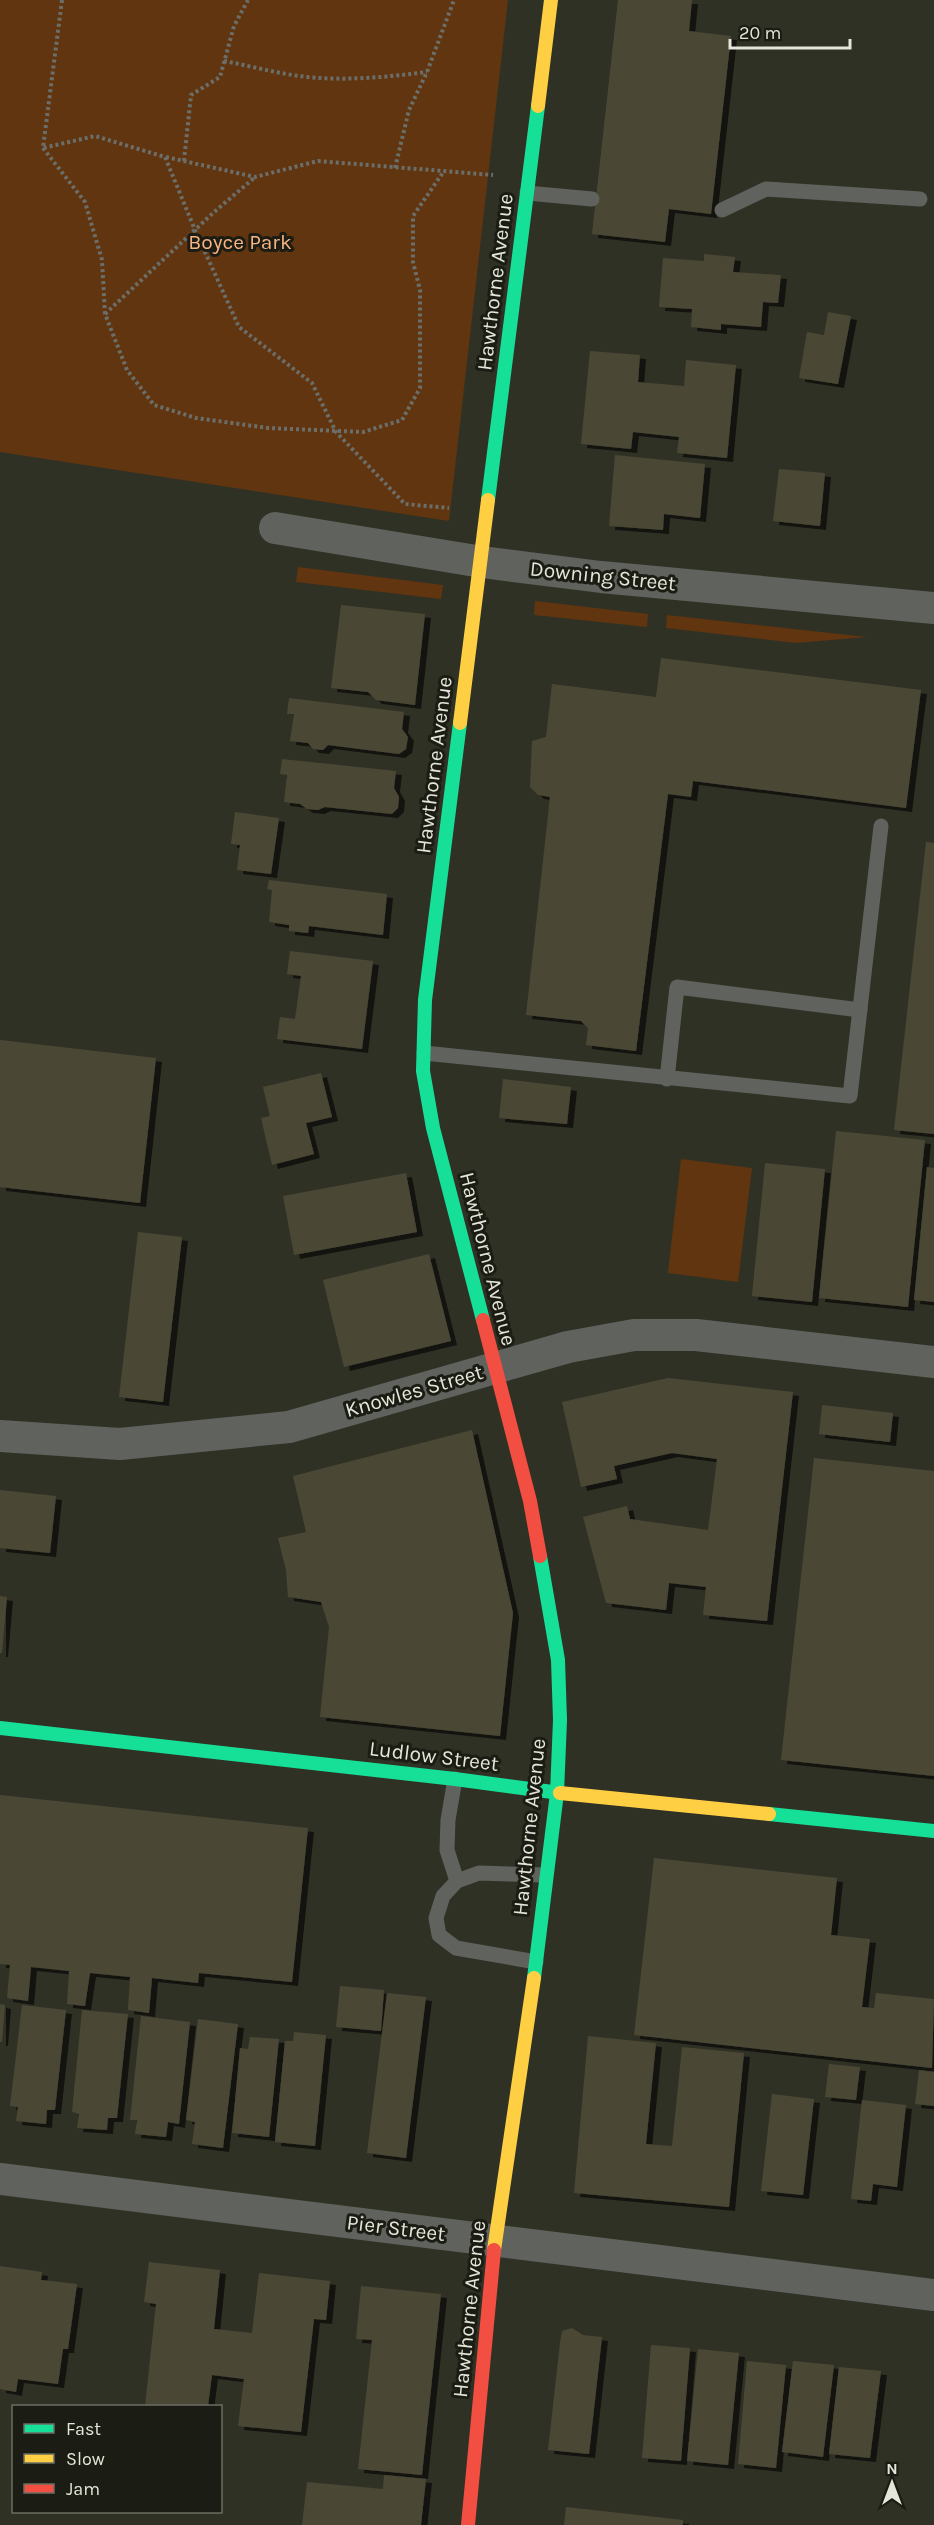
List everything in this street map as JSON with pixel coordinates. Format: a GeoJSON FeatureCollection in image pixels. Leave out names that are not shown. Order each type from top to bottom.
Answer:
{"type":"FeatureCollection","features":[{"type":"Feature","properties":{"kind":"street","name":"Hawthorne Avenue"},"geometry":{"type":"LineString","coordinates":[[468,2525],[495,2241],[536,1962],[557,1793],[560,1720],[558,1660],[530,1501],[432,1128],[423,1071],[425,1000],[482,562],[550,0]]}},
{"type":"Feature","properties":{"kind":"street","name":"Downing Street"},"geometry":{"type":"LineString","coordinates":[[274,528],[482,562],[601,577],[934,608]]}},
{"type":"Feature","properties":{"kind":"street","name":"Knowles Street"},"geometry":{"type":"LineString","coordinates":[[0,1436],[120,1444],[289,1427],[568,1347],[634,1335],[696,1335],[934,1362]]}},
{"type":"Feature","properties":{"kind":"street","name":"Ludlow Street"},"geometry":{"type":"LineString","coordinates":[[0,1728],[455,1779],[557,1793],[934,1831]]}},
{"type":"Feature","properties":{"kind":"street","name":"Pier Street"},"geometry":{"type":"LineString","coordinates":[[0,2179],[934,2295]]}},
{"type":"Feature","properties":{"kind":"lane"},"geometry":{"type":"LineString","coordinates":[[528,186],[592,199]]}},
{"type":"Feature","properties":{"kind":"lane"},"geometry":{"type":"LineString","coordinates":[[722,210],[766,189],[920,199]]}},
{"type":"Feature","properties":{"kind":"lane"},"geometry":{"type":"LineString","coordinates":[[424,1053],[850,1096],[881,826]]}},
{"type":"Feature","properties":{"kind":"lane"},"geometry":{"type":"LineString","coordinates":[[667,1079],[677,987],[860,1010]]}},
{"type":"Feature","properties":{"kind":"lane"},"geometry":{"type":"LineString","coordinates":[[455,1779],[448,1820],[447,1850],[457,1881]]}},
{"type":"Feature","properties":{"kind":"lane"},"geometry":{"type":"LineString","coordinates":[[536,1962],[456,1948],[439,1935],[436,1918],[443,1896],[457,1881],[479,1873],[545,1875]]}},
{"type":"Feature","properties":{"kind":"path"},"geometry":{"type":"LineString","coordinates":[[62,0],[43,148],[84,202],[102,260],[105,314],[127,370],[154,405],[196,418],[226,423],[336,432],[363,432],[402,420],[420,388],[420,290],[413,262],[413,216],[444,171]]}},
{"type":"Feature","properties":{"kind":"path"},"geometry":{"type":"LineString","coordinates":[[184,160],[191,95],[220,77],[234,26],[248,0]]}},
{"type":"Feature","properties":{"kind":"path"},"geometry":{"type":"LineString","coordinates":[[395,169],[409,110],[427,72],[454,0]]}},
{"type":"Feature","properties":{"kind":"path"},"geometry":{"type":"LineString","coordinates":[[224,61],[305,77],[337,79],[368,79],[427,72]]}},
{"type":"Feature","properties":{"kind":"path"},"geometry":{"type":"LineString","coordinates":[[43,148],[95,136],[165,157],[255,177]]}},
{"type":"Feature","properties":{"kind":"path"},"geometry":{"type":"LineString","coordinates":[[165,157],[239,327],[312,383],[336,432],[405,504],[458,509]]}},
{"type":"Feature","properties":{"kind":"path"},"geometry":{"type":"LineString","coordinates":[[105,314],[255,177],[318,161],[395,169],[444,171],[528,186]]}},
{"type":"Feature","properties":{"kind":"green space","name":"Boyce Park"},"geometry":{"type":"Polygon","coordinates":[[[0,0],[508,0],[449,521],[0,452],[0,0]]]}},
{"type":"Feature","properties":{"kind":"green space"},"geometry":{"type":"Polygon","coordinates":[[[298,567],[443,585],[441,599],[296,582],[298,567]]]}},
{"type":"Feature","properties":{"kind":"green space"},"geometry":{"type":"Polygon","coordinates":[[[535,601],[648,614],[647,627],[534,615],[535,601]]]}},
{"type":"Feature","properties":{"kind":"green space"},"geometry":{"type":"Polygon","coordinates":[[[667,615],[867,637],[796,643],[666,628],[667,615]]]}},
{"type":"Feature","properties":{"kind":"green space"},"geometry":{"type":"Polygon","coordinates":[[[681,1159],[752,1168],[738,1282],[668,1273],[681,1159]]]}},
{"type":"Feature","properties":{"kind":"building"},"geometry":{"type":"Polygon","coordinates":[[[618,0],[692,0],[689,31],[731,36],[711,214],[669,209],[665,242],[592,234],[618,0]]]}},
{"type":"Feature","properties":{"kind":"building"},"geometry":{"type":"Polygon","coordinates":[[[704,254],[735,257],[733,272],[781,275],[778,303],[763,302],[761,327],[721,324],[721,330],[691,327],[692,309],[659,307],[663,258],[704,261],[704,254]]]}},
{"type":"Feature","properties":{"kind":"building"},"geometry":{"type":"Polygon","coordinates":[[[828,312],[851,316],[838,384],[799,378],[807,332],[824,335],[828,312]]]}},
{"type":"Feature","properties":{"kind":"building"},"geometry":{"type":"Polygon","coordinates":[[[590,351],[640,355],[638,382],[684,386],[686,360],[736,365],[727,458],[677,453],[679,437],[633,432],[631,449],[581,444],[590,351]]]}},
{"type":"Feature","properties":{"kind":"building"},"geometry":{"type":"Polygon","coordinates":[[[615,455],[705,464],[700,518],[664,514],[663,530],[609,526],[615,455]]]}},
{"type":"Feature","properties":{"kind":"building"},"geometry":{"type":"Polygon","coordinates":[[[779,469],[825,473],[820,526],[773,521],[779,469]]]}},
{"type":"Feature","properties":{"kind":"building"},"geometry":{"type":"Polygon","coordinates":[[[341,605],[425,614],[415,705],[376,700],[368,692],[331,688],[341,605]]]}},
{"type":"Feature","properties":{"kind":"building"},"geometry":{"type":"Polygon","coordinates":[[[661,658],[921,690],[906,808],[693,781],[691,797],[668,794],[636,1051],[586,1045],[588,1028],[581,1021],[526,1015],[550,797],[538,795],[530,787],[532,741],[546,737],[552,684],[656,697],[661,658]]]}},
{"type":"Feature","properties":{"kind":"building"},"geometry":{"type":"Polygon","coordinates":[[[289,698],[404,712],[402,729],[408,737],[406,749],[399,754],[328,745],[323,750],[313,749],[308,743],[290,741],[294,714],[287,714],[289,698]]]}},
{"type":"Feature","properties":{"kind":"building"},"geometry":{"type":"Polygon","coordinates":[[[282,759],[396,771],[394,788],[399,797],[398,808],[392,814],[325,807],[318,810],[307,809],[300,804],[284,802],[287,775],[280,774],[282,759]]]}},
{"type":"Feature","properties":{"kind":"building"},"geometry":{"type":"Polygon","coordinates":[[[235,812],[279,818],[271,874],[237,870],[240,845],[231,844],[235,812]]]}},
{"type":"Feature","properties":{"kind":"building"},"geometry":{"type":"Polygon","coordinates":[[[926,842],[934,843],[934,1134],[894,1130],[926,842]]]}},
{"type":"Feature","properties":{"kind":"building"},"geometry":{"type":"Polygon","coordinates":[[[269,880],[387,894],[383,935],[309,926],[308,933],[289,931],[289,925],[269,922],[272,890],[267,889],[269,880]]]}},
{"type":"Feature","properties":{"kind":"building"},"geometry":{"type":"Polygon","coordinates":[[[290,951],[373,961],[362,1049],[277,1039],[280,1017],[295,1019],[301,976],[287,974],[290,951]]]}},
{"type":"Feature","properties":{"kind":"building"},"geometry":{"type":"Polygon","coordinates":[[[0,1040],[156,1058],[140,1203],[0,1187],[0,1040]]]}},
{"type":"Feature","properties":{"kind":"building"},"geometry":{"type":"Polygon","coordinates":[[[321,1073],[332,1117],[306,1123],[314,1154],[272,1165],[261,1118],[270,1116],[263,1087],[321,1073]]]}},
{"type":"Feature","properties":{"kind":"building"},"geometry":{"type":"Polygon","coordinates":[[[503,1079],[571,1087],[567,1124],[499,1118],[503,1079]]]}},
{"type":"Feature","properties":{"kind":"building"},"geometry":{"type":"Polygon","coordinates":[[[836,1131],[925,1140],[908,1307],[819,1298],[836,1131]]]}},
{"type":"Feature","properties":{"kind":"building"},"geometry":{"type":"Polygon","coordinates":[[[765,1163],[825,1169],[812,1302],[752,1296],[765,1163]]]}},
{"type":"Feature","properties":{"kind":"building"},"geometry":{"type":"Polygon","coordinates":[[[927,1167],[934,1168],[934,1302],[914,1300],[927,1167]]]}},
{"type":"Feature","properties":{"kind":"building"},"geometry":{"type":"Polygon","coordinates":[[[406,1173],[417,1232],[294,1255],[283,1196],[406,1173]]]}},
{"type":"Feature","properties":{"kind":"building"},"geometry":{"type":"Polygon","coordinates":[[[138,1232],[182,1237],[163,1402],[119,1397],[138,1232]]]}},
{"type":"Feature","properties":{"kind":"building"},"geometry":{"type":"Polygon","coordinates":[[[429,1254],[451,1341],[344,1367],[323,1280],[429,1254]]]}},
{"type":"Feature","properties":{"kind":"building"},"geometry":{"type":"Polygon","coordinates":[[[668,1378],[793,1392],[767,1621],[703,1615],[706,1587],[669,1583],[666,1610],[606,1603],[583,1517],[627,1506],[630,1519],[708,1530],[717,1459],[672,1453],[614,1466],[617,1479],[581,1487],[562,1402],[668,1378]]]}},
{"type":"Feature","properties":{"kind":"building"},"geometry":{"type":"Polygon","coordinates":[[[822,1405],[893,1413],[890,1442],[819,1434],[822,1405]]]}},
{"type":"Feature","properties":{"kind":"building"},"geometry":{"type":"Polygon","coordinates":[[[472,1430],[513,1613],[500,1736],[320,1717],[329,1627],[321,1602],[288,1597],[286,1570],[278,1538],[306,1532],[293,1476],[472,1430]]]}},
{"type":"Feature","properties":{"kind":"building"},"geometry":{"type":"Polygon","coordinates":[[[814,1458],[934,1471],[934,1776],[781,1760],[814,1458]]]}},
{"type":"Feature","properties":{"kind":"building"},"geometry":{"type":"Polygon","coordinates":[[[0,1490],[56,1496],[50,1553],[0,1548],[0,1490]]]}},
{"type":"Feature","properties":{"kind":"building"},"geometry":{"type":"Polygon","coordinates":[[[0,1596],[7,1597],[2,1653],[0,1653],[0,1596]]]}},
{"type":"Feature","properties":{"kind":"building"},"geometry":{"type":"Polygon","coordinates":[[[0,1795],[308,1828],[292,1982],[199,1973],[198,1983],[152,1978],[149,2013],[128,2010],[130,1977],[90,1973],[85,2006],[67,2004],[69,1971],[31,1967],[28,2001],[7,1998],[10,1965],[0,1964],[0,1795]]]}},
{"type":"Feature","properties":{"kind":"building"},"geometry":{"type":"Polygon","coordinates":[[[654,1858],[837,1878],[831,1935],[870,1939],[862,2007],[874,2008],[876,1993],[934,1999],[932,2068],[634,2035],[654,1858]]]}},
{"type":"Feature","properties":{"kind":"building"},"geometry":{"type":"Polygon","coordinates":[[[340,1986],[384,1990],[381,2031],[336,2027],[340,1986]]]}},
{"type":"Feature","properties":{"kind":"building"},"geometry":{"type":"Polygon","coordinates":[[[387,1993],[426,1997],[406,2158],[367,2153],[387,1993]]]}},
{"type":"Feature","properties":{"kind":"building"},"geometry":{"type":"Polygon","coordinates":[[[0,2004],[5,2005],[2,2042],[0,2042],[0,2004]]]}},
{"type":"Feature","properties":{"kind":"building"},"geometry":{"type":"Polygon","coordinates":[[[22,2005],[66,2010],[55,2110],[47,2110],[46,2124],[16,2121],[18,2107],[10,2106],[22,2005]]]}},
{"type":"Feature","properties":{"kind":"building"},"geometry":{"type":"Polygon","coordinates":[[[82,2010],[128,2014],[117,2118],[108,2118],[107,2130],[77,2128],[79,2114],[72,2112],[82,2010]]]}},
{"type":"Feature","properties":{"kind":"building"},"geometry":{"type":"Polygon","coordinates":[[[141,2016],[190,2022],[179,2124],[168,2122],[166,2137],[135,2134],[137,2120],[130,2120],[141,2016]]]}},
{"type":"Feature","properties":{"kind":"building"},"geometry":{"type":"Polygon","coordinates":[[[198,2019],[238,2024],[223,2148],[192,2144],[195,2122],[186,2120],[198,2019]]]}},
{"type":"Feature","properties":{"kind":"building"},"geometry":{"type":"Polygon","coordinates":[[[294,2032],[326,2035],[315,2146],[275,2142],[285,2041],[293,2041],[294,2032]]]}},
{"type":"Feature","properties":{"kind":"building"},"geometry":{"type":"Polygon","coordinates":[[[588,2036],[656,2043],[646,2144],[672,2146],[682,2047],[744,2053],[729,2207],[574,2193],[588,2036]]]}},
{"type":"Feature","properties":{"kind":"building"},"geometry":{"type":"Polygon","coordinates":[[[250,2037],[279,2039],[269,2137],[232,2133],[240,2048],[248,2049],[250,2037]]]}},
{"type":"Feature","properties":{"kind":"building"},"geometry":{"type":"Polygon","coordinates":[[[829,2064],[860,2067],[856,2100],[825,2097],[829,2064]]]}},
{"type":"Feature","properties":{"kind":"building"},"geometry":{"type":"Polygon","coordinates":[[[919,2070],[934,2072],[934,2106],[915,2104],[919,2070]]]}},
{"type":"Feature","properties":{"kind":"building"},"geometry":{"type":"Polygon","coordinates":[[[772,2094],[814,2099],[803,2195],[761,2191],[772,2094]]]}},
{"type":"Feature","properties":{"kind":"building"},"geometry":{"type":"Polygon","coordinates":[[[862,2100],[906,2105],[897,2187],[873,2184],[871,2201],[851,2199],[862,2100]]]}},
{"type":"Feature","properties":{"kind":"building"},"geometry":{"type":"Polygon","coordinates":[[[149,2262],[220,2270],[214,2329],[252,2333],[259,2273],[330,2281],[326,2320],[314,2319],[301,2432],[238,2426],[244,2379],[212,2375],[208,2405],[145,2405],[156,2304],[144,2302],[149,2262]]]}},
{"type":"Feature","properties":{"kind":"building"},"geometry":{"type":"Polygon","coordinates":[[[0,2266],[42,2272],[41,2280],[77,2284],[68,2349],[63,2349],[58,2384],[18,2379],[16,2392],[0,2389],[0,2266]]]}},
{"type":"Feature","properties":{"kind":"building"},"geometry":{"type":"Polygon","coordinates":[[[361,2286],[441,2294],[422,2475],[358,2469],[372,2340],[356,2339],[361,2286]]]}},
{"type":"Feature","properties":{"kind":"building"},"geometry":{"type":"Polygon","coordinates":[[[572,2328],[583,2335],[602,2337],[589,2454],[548,2450],[562,2331],[572,2328]]]}},
{"type":"Feature","properties":{"kind":"building"},"geometry":{"type":"Polygon","coordinates":[[[651,2345],[690,2348],[681,2461],[642,2458],[651,2345]]]}},
{"type":"Feature","properties":{"kind":"building"},"geometry":{"type":"Polygon","coordinates":[[[698,2349],[739,2353],[728,2465],[687,2461],[698,2349]]]}},
{"type":"Feature","properties":{"kind":"building"},"geometry":{"type":"Polygon","coordinates":[[[747,2361],[786,2365],[776,2468],[738,2464],[747,2361]]]}},
{"type":"Feature","properties":{"kind":"building"},"geometry":{"type":"Polygon","coordinates":[[[793,2361],[834,2365],[823,2457],[782,2452],[793,2361]]]}},
{"type":"Feature","properties":{"kind":"building"},"geometry":{"type":"Polygon","coordinates":[[[839,2367],[881,2371],[870,2458],[829,2454],[839,2367]]]}},
{"type":"Feature","properties":{"kind":"building"},"geometry":{"type":"Polygon","coordinates":[[[384,2475],[426,2479],[421,2525],[302,2525],[307,2482],[383,2489],[384,2475]]]}},
{"type":"Feature","properties":{"kind":"building"},"geometry":{"type":"Polygon","coordinates":[[[566,2507],[683,2520],[683,2525],[564,2525],[566,2507]]]}},
{"type":"Feature","properties":{"kind":"traffic: fast"},"geometry":{"type":"LineString","coordinates":[[488,500],[538,106]]}},
{"type":"Feature","properties":{"kind":"traffic: fast"},"geometry":{"type":"LineString","coordinates":[[460,723],[425,1000],[423,1071],[433,1128],[483,1320]]}},
{"type":"Feature","properties":{"kind":"traffic: fast"},"geometry":{"type":"LineString","coordinates":[[534,1978],[557,1793],[560,1720],[558,1660],[540,1556]]}},
{"type":"Feature","properties":{"kind":"traffic: fast"},"geometry":{"type":"LineString","coordinates":[[0,1728],[455,1779],[560,1793]]}},
{"type":"Feature","properties":{"kind":"traffic: fast"},"geometry":{"type":"LineString","coordinates":[[769,1814],[934,1831]]}},
{"type":"Feature","properties":{"kind":"traffic: slow"},"geometry":{"type":"LineString","coordinates":[[538,106],[551,0]]}},
{"type":"Feature","properties":{"kind":"traffic: slow"},"geometry":{"type":"LineString","coordinates":[[460,723],[488,500]]}},
{"type":"Feature","properties":{"kind":"traffic: slow"},"geometry":{"type":"LineString","coordinates":[[560,1793],[769,1814]]}},
{"type":"Feature","properties":{"kind":"traffic: slow"},"geometry":{"type":"LineString","coordinates":[[494,2250],[534,1978]]}},
{"type":"Feature","properties":{"kind":"traffic: jam"},"geometry":{"type":"LineString","coordinates":[[483,1320],[530,1501],[540,1556]]}},
{"type":"Feature","properties":{"kind":"traffic: jam"},"geometry":{"type":"LineString","coordinates":[[468,2525],[494,2250]]}}]}
